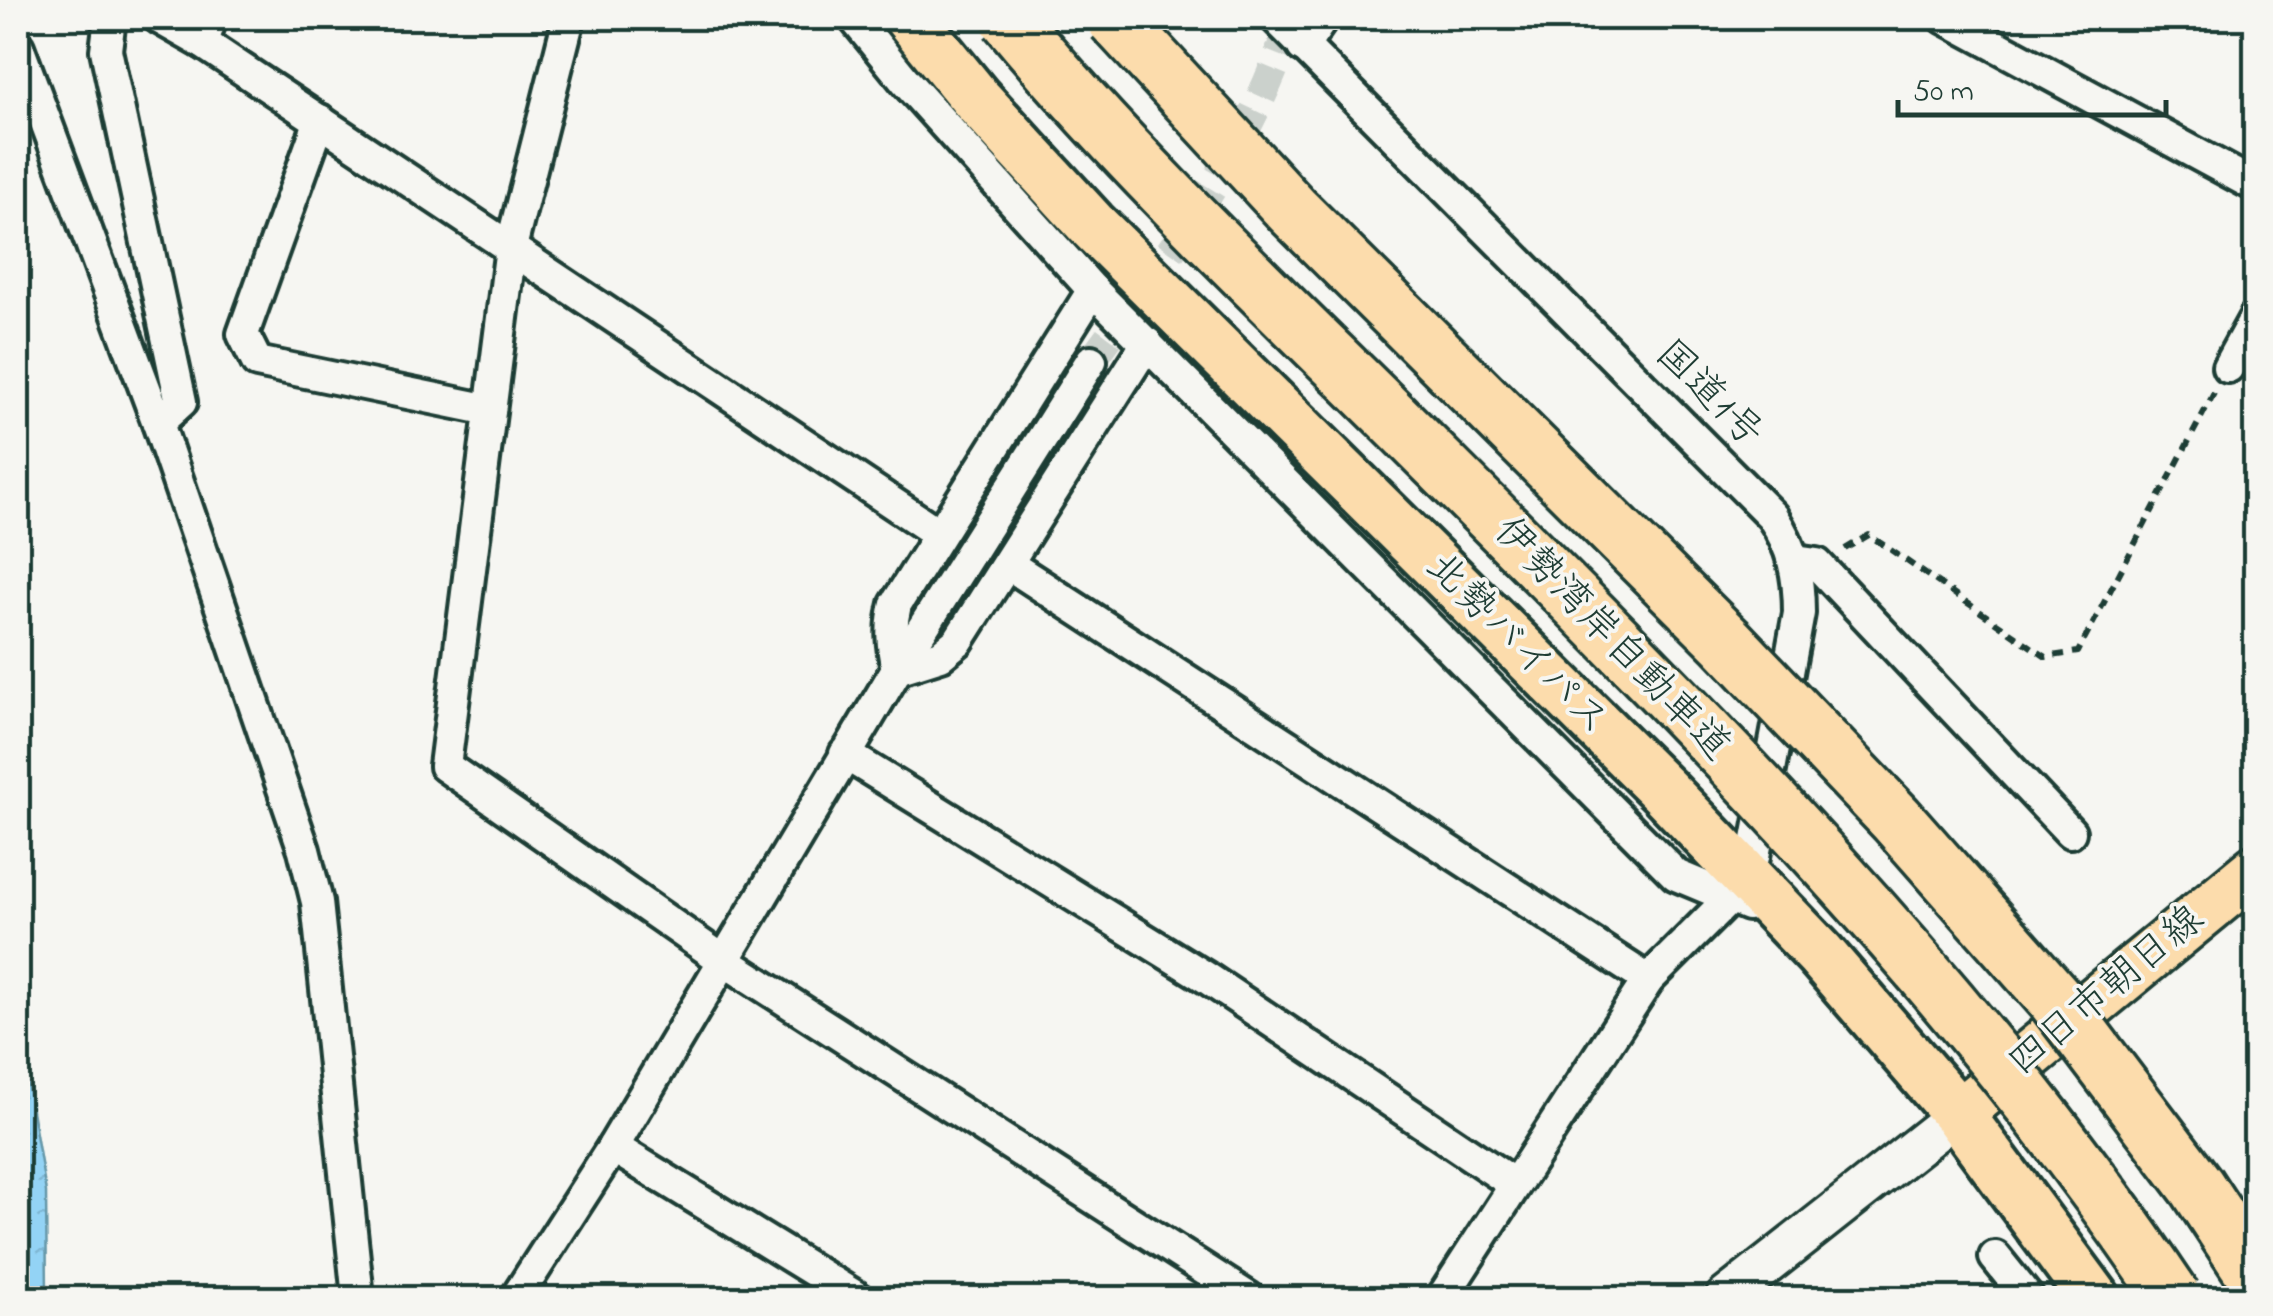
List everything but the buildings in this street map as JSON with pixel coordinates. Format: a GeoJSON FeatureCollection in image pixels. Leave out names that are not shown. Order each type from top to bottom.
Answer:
{"type":"FeatureCollection","features":[{"type":"Feature","properties":{"kind":"highway","name":"北勢バイパス"},"geometry":{"type":"LineString","coordinates":[[910,18],[977,100],[1091,224],[1740,888],[1792,923],[1958,1114],[2094,1298]]}},
{"type":"Feature","properties":{"kind":"highway","name":"伊勢湾岸自動車道"},"geometry":{"type":"LineString","coordinates":[[1008,18],[1058,78],[1237,266],[1427,453],[1836,872],[1991,1051],[2134,1240],[2173,1298]]}},
{"type":"Feature","properties":{"kind":"highway","name":"伊勢湾岸自動車道"},"geometry":{"type":"LineString","coordinates":[[1114,18],[1292,210],[1726,642],[1896,820],[2054,998],[2196,1187],[2256,1277]]}},
{"type":"Feature","properties":{"kind":"main road","name":"四日市朝日線"},"geometry":{"type":"LineString","coordinates":[[1958,1114],[2256,869]]}},
{"type":"Feature","properties":{"kind":"street"},"geometry":{"type":"LineString","coordinates":[[110,18],[106,50],[182,402],[158,423]]}},
{"type":"Feature","properties":{"kind":"street"},"geometry":{"type":"LineString","coordinates":[[159,18],[207,30],[320,120],[939,534]]}},
{"type":"Feature","properties":{"kind":"street"},"geometry":{"type":"LineString","coordinates":[[570,18],[511,247],[445,766],[723,960],[1249,1298]]}},
{"type":"Feature","properties":{"kind":"street"},"geometry":{"type":"LineString","coordinates":[[854,18],[1094,290],[1676,875],[1740,888]]}},
{"type":"Feature","properties":{"kind":"street","name":"国道1号"},"geometry":{"type":"LineString","coordinates":[[1276,18],[1772,516],[1806,562],[2070,832]]}},
{"type":"Feature","properties":{"kind":"street"},"geometry":{"type":"LineString","coordinates":[[1303,47],[1322,18]]}},
{"type":"Feature","properties":{"kind":"street"},"geometry":{"type":"LineString","coordinates":[[1946,18],[2256,186]]}},
{"type":"Feature","properties":{"kind":"street"},"geometry":{"type":"LineString","coordinates":[[18,47],[158,423],[304,850],[316,902],[358,1298]]}},
{"type":"Feature","properties":{"kind":"street"},"geometry":{"type":"LineString","coordinates":[[320,120],[243,334],[257,362],[490,410]]}},
{"type":"Feature","properties":{"kind":"street"},"geometry":{"type":"LineString","coordinates":[[897,668],[892,646],[896,604],[1094,290]]}},
{"type":"Feature","properties":{"kind":"street"},"geometry":{"type":"LineString","coordinates":[[2228,367],[2256,316]]}},
{"type":"Feature","properties":{"kind":"street"},"geometry":{"type":"LineString","coordinates":[[897,668],[940,655],[958,640],[1147,344]]}},
{"type":"Feature","properties":{"kind":"street"},"geometry":{"type":"LineString","coordinates":[[516,1298],[613,1147],[897,668],[1091,361]]}},
{"type":"Feature","properties":{"kind":"street"},"geometry":{"type":"LineString","coordinates":[[1442,1298],[1648,980],[1740,888],[1799,614],[1806,562]]}},
{"type":"Feature","properties":{"kind":"street"},"geometry":{"type":"LineString","coordinates":[[1008,564],[1648,980]]}},
{"type":"Feature","properties":{"kind":"street"},"geometry":{"type":"LineString","coordinates":[[845,754],[1207,978],[1514,1184]]}},
{"type":"Feature","properties":{"kind":"street"},"geometry":{"type":"LineString","coordinates":[[1725,1298],[1958,1114]]}},
{"type":"Feature","properties":{"kind":"street"},"geometry":{"type":"LineString","coordinates":[[613,1147],[858,1298]]}},
{"type":"Feature","properties":{"kind":"street"},"geometry":{"type":"LineString","coordinates":[[1995,1257],[2028,1298]]}},
{"type":"Feature","properties":{"kind":"path"},"geometry":{"type":"LineString","coordinates":[[1806,562],[1869,535],[2046,657],[2078,652],[2228,367]]}},
{"type":"Feature","properties":{"kind":"water"},"geometry":{"type":"Polygon","coordinates":[[[18,1029],[46,1192],[47,1298],[18,1298],[18,1029]]]}},
{"type":"Feature","properties":{"kind":"tunnel"},"geometry":{"type":"LineString","coordinates":[[1091,361],[1179,239],[1231,155],[1255,111],[1292,18]]}}]}
